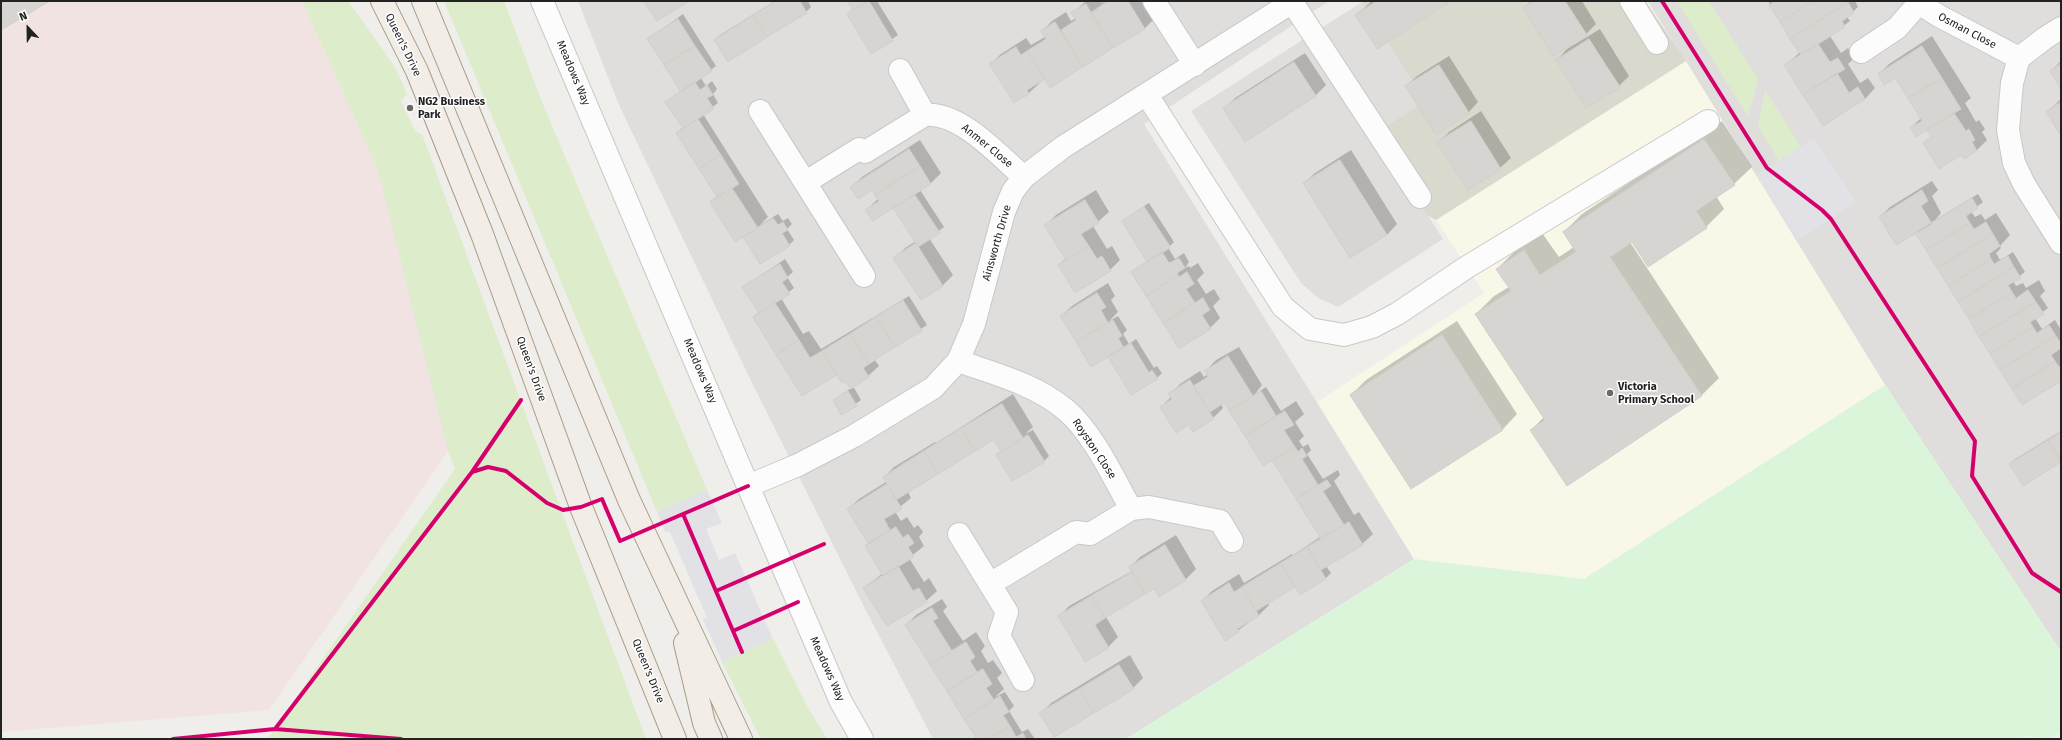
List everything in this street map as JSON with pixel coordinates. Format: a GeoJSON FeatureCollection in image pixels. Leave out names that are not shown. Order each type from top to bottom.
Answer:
{"type":"FeatureCollection","features":[{"type":"Feature","properties":{"kind":"main road","name":"Queen's Drive"},"geometry":{"type":"LineString","coordinates":[[382,1],[417,71],[476,219],[581,507],[676,739]]}},
{"type":"Feature","properties":{"kind":"main road"},"geometry":{"type":"LineString","coordinates":[[423,1],[629,500],[674,599],[741,739]]}},
{"type":"Feature","properties":{"kind":"main road"},"geometry":{"type":"LineString","coordinates":[[674,599],[704,723],[711,739]]}},
{"type":"Feature","properties":{"kind":"street","name":"Meadows Way"},"geometry":{"type":"LineString","coordinates":[[542,1],[841,702],[862,739]]}},
{"type":"Feature","properties":{"kind":"street"},"geometry":{"type":"LineString","coordinates":[[1154,1],[1195,65]]}},
{"type":"Feature","properties":{"kind":"street"},"geometry":{"type":"LineString","coordinates":[[1631,1],[1657,43]]}},
{"type":"Feature","properties":{"kind":"street","name":"Ainsworth Drive"},"geometry":{"type":"LineString","coordinates":[[748,486],[798,465],[854,436],[933,388],[958,360],[974,324],[1004,212],[1013,191],[1024,177],[1064,146],[1293,2]]}},
{"type":"Feature","properties":{"kind":"street"},"geometry":{"type":"LineString","coordinates":[[1293,2],[1420,197]]}},
{"type":"Feature","properties":{"kind":"street"},"geometry":{"type":"LineString","coordinates":[[1861,52],[1897,28],[1917,2]]}},
{"type":"Feature","properties":{"kind":"street","name":"Osman Close"},"geometry":{"type":"LineString","coordinates":[[1917,2],[1939,16],[2019,58]]}},
{"type":"Feature","properties":{"kind":"street"},"geometry":{"type":"LineString","coordinates":[[2061,28],[2019,58],[2012,83],[2008,130],[2014,163],[2024,184],[2061,243]]}},
{"type":"Feature","properties":{"kind":"street"},"geometry":{"type":"LineString","coordinates":[[806,182],[859,148],[865,152],[925,115],[900,70]]}},
{"type":"Feature","properties":{"kind":"street"},"geometry":{"type":"LineString","coordinates":[[1147,95],[1283,306],[1310,329],[1344,335],[1372,327],[1397,314],[1467,268],[1708,121]]}},
{"type":"Feature","properties":{"kind":"street"},"geometry":{"type":"LineString","coordinates":[[760,111],[864,276]]}},
{"type":"Feature","properties":{"kind":"street","name":"Anmer Close"},"geometry":{"type":"LineString","coordinates":[[925,115],[942,117],[960,124],[1024,177]]}},
{"type":"Feature","properties":{"kind":"street","name":"Royston Close"},"geometry":{"type":"LineString","coordinates":[[958,360],[1016,381],[1036,391],[1066,410],[1086,433],[1131,508]]}},
{"type":"Feature","properties":{"kind":"street"},"geometry":{"type":"LineString","coordinates":[[990,584],[1076,532],[1090,534],[1131,508],[1149,508],[1220,521],[1232,540]]}},
{"type":"Feature","properties":{"kind":"street"},"geometry":{"type":"LineString","coordinates":[[959,534],[1007,612],[998,636],[1023,680]]}},
{"type":"Feature","properties":{"kind":"shaded area"},"geometry":{"type":"Polygon","coordinates":[[[1,1],[302,1],[378,170],[448,451],[269,710],[1,732],[1,1]]]}},
{"type":"Feature","properties":{"kind":"shaded area"},"geometry":{"type":"Polygon","coordinates":[[[578,1],[1329,1],[1144,124],[1414,559],[1126,739],[933,739],[862,603],[753,385],[619,105],[578,1]]]}},
{"type":"Feature","properties":{"kind":"shaded area"},"geometry":{"type":"Polygon","coordinates":[[[1645,1],[1686,61],[1436,220],[1427,215],[1375,133],[1425,101],[1362,2],[1645,1]]]}},
{"type":"Feature","properties":{"kind":"shaded area"},"geometry":{"type":"Polygon","coordinates":[[[1648,1],[2061,1],[2061,652],[1885,385],[1648,1]]]}},
{"type":"Feature","properties":{"kind":"shaded area"},"geometry":{"type":"Polygon","coordinates":[[[1362,2],[1425,101],[1375,133],[1443,239],[1338,307],[1318,298],[1301,283],[1191,111],[1362,2]]]}},
{"type":"Feature","properties":{"kind":"shaded area","name":"Victoria Primary School"},"geometry":{"type":"Polygon","coordinates":[[[1686,61],[1885,385],[2061,652],[2061,731],[2048,739],[2027,736],[2019,739],[1126,739],[1414,559],[1317,402],[1484,293],[1436,220],[1686,61]]]}},
{"type":"Feature","properties":{"kind":"shaded area"},"geometry":{"type":"Polygon","coordinates":[[[1814,138],[1856,203],[1798,240],[1756,175],[1814,138]]]}},
{"type":"Feature","properties":{"kind":"shaded area"},"geometry":{"type":"Polygon","coordinates":[[[707,490],[722,523],[706,529],[719,560],[735,553],[773,639],[722,662],[703,619],[707,618],[670,532],[665,532],[657,512],[707,490]]]}},
{"type":"Feature","properties":{"kind":"green space"},"geometry":{"type":"Polygon","coordinates":[[[302,1],[348,1],[395,67],[407,94],[401,101],[415,131],[422,134],[646,739],[267,739],[455,469],[448,451],[378,170],[302,1]]]}},
{"type":"Feature","properties":{"kind":"green space"},"geometry":{"type":"Polygon","coordinates":[[[444,1],[504,1],[544,107],[707,490],[657,512],[444,1]]]}},
{"type":"Feature","properties":{"kind":"green space"},"geometry":{"type":"Polygon","coordinates":[[[1677,1],[1709,1],[1758,79],[1748,117],[1677,1]]]}},
{"type":"Feature","properties":{"kind":"green space"},"geometry":{"type":"Polygon","coordinates":[[[1765,90],[1801,147],[1779,161],[1758,126],[1765,90]]]}},
{"type":"Feature","properties":{"kind":"green space"},"geometry":{"type":"Polygon","coordinates":[[[1885,385],[2061,652],[2061,731],[2048,739],[2027,736],[2019,739],[1126,739],[1414,559],[1584,579],[1885,385]]]}},
{"type":"Feature","properties":{"kind":"green space"},"geometry":{"type":"Polygon","coordinates":[[[773,639],[806,704],[827,739],[761,739],[722,662],[773,639]]]}},
{"type":"Feature","properties":{"kind":"building"},"geometry":{"type":"Polygon","coordinates":[[[1,1],[50,1],[1,30],[1,1]]]}},
{"type":"Feature","properties":{"kind":"building"},"geometry":{"type":"Polygon","coordinates":[[[644,1],[687,1],[688,2],[657,21],[644,1]]]}},
{"type":"Feature","properties":{"kind":"building"},"geometry":{"type":"Polygon","coordinates":[[[776,1],[800,1],[807,13],[767,37],[753,15],[776,1]]]}},
{"type":"Feature","properties":{"kind":"building"},"geometry":{"type":"Polygon","coordinates":[[[847,1],[868,1],[853,10],[847,1]]]}},
{"type":"Feature","properties":{"kind":"building"},"geometry":{"type":"Polygon","coordinates":[[[869,1],[893,41],[871,54],[847,14],[869,1]]]}},
{"type":"Feature","properties":{"kind":"building"},"geometry":{"type":"Polygon","coordinates":[[[1108,1],[1128,1],[1145,29],[1113,48],[1091,13],[1108,1]]]}},
{"type":"Feature","properties":{"kind":"building"},"geometry":{"type":"Polygon","coordinates":[[[1377,1],[1447,1],[1448,3],[1377,49],[1355,15],[1377,1]]]}},
{"type":"Feature","properties":{"kind":"building"},"geometry":{"type":"Polygon","coordinates":[[[1534,1],[1565,1],[1587,35],[1553,56],[1523,8],[1534,1]]]}},
{"type":"Feature","properties":{"kind":"building"},"geometry":{"type":"Polygon","coordinates":[[[1776,1],[1813,1],[1780,22],[1769,5],[1776,1]]]}},
{"type":"Feature","properties":{"kind":"building"},"geometry":{"type":"Polygon","coordinates":[[[1813,1],[1848,2],[1790,39],[1780,22],[1813,1]]]}},
{"type":"Feature","properties":{"kind":"building"},"geometry":{"type":"Polygon","coordinates":[[[1848,2],[1854,13],[1842,21],[1845,27],[1801,55],[1790,39],[1848,2]]]}},
{"type":"Feature","properties":{"kind":"building"},"geometry":{"type":"Polygon","coordinates":[[[1086,4],[1113,48],[1083,67],[1061,30],[1076,20],[1071,13],[1086,4]]]}},
{"type":"Feature","properties":{"kind":"building"},"geometry":{"type":"Polygon","coordinates":[[[753,15],[767,37],[728,62],[714,40],[753,15]]]}},
{"type":"Feature","properties":{"kind":"building"},"geometry":{"type":"Polygon","coordinates":[[[678,19],[695,46],[664,65],[647,39],[678,19]]]}},
{"type":"Feature","properties":{"kind":"building"},"geometry":{"type":"Polygon","coordinates":[[[1055,22],[1083,67],[1050,88],[1027,51],[1046,39],[1041,31],[1055,22]]]}},
{"type":"Feature","properties":{"kind":"building"},"geometry":{"type":"Polygon","coordinates":[[[1589,39],[1620,87],[1586,108],[1556,60],[1589,39]]]}},
{"type":"Feature","properties":{"kind":"building"},"geometry":{"type":"Polygon","coordinates":[[[1818,44],[1830,62],[1838,58],[1845,69],[1803,95],[1784,65],[1818,44]]]}},
{"type":"Feature","properties":{"kind":"building"},"geometry":{"type":"Polygon","coordinates":[[[695,46],[712,71],[681,92],[664,65],[695,46]]]}},
{"type":"Feature","properties":{"kind":"building"},"geometry":{"type":"Polygon","coordinates":[[[1922,46],[1942,78],[1908,98],[1895,78],[1884,85],[1878,74],[1922,46]]]}},
{"type":"Feature","properties":{"kind":"building"},"geometry":{"type":"Polygon","coordinates":[[[1016,47],[1021,55],[1027,51],[1045,79],[1027,90],[1029,94],[1014,103],[989,64],[1016,47]]]}},
{"type":"Feature","properties":{"kind":"building"},"geometry":{"type":"Polygon","coordinates":[[[1294,62],[1316,96],[1245,142],[1223,108],[1294,62]]]}},
{"type":"Feature","properties":{"kind":"building"},"geometry":{"type":"Polygon","coordinates":[[[2061,64],[2061,89],[2050,71],[2061,64]]]}},
{"type":"Feature","properties":{"kind":"building"},"geometry":{"type":"Polygon","coordinates":[[[1439,65],[1469,113],[1436,135],[1405,86],[1439,65]]]}},
{"type":"Feature","properties":{"kind":"building"},"geometry":{"type":"Polygon","coordinates":[[[1837,73],[1849,93],[1858,87],[1865,99],[1823,126],[1803,95],[1837,73]]]}},
{"type":"Feature","properties":{"kind":"building"},"geometry":{"type":"Polygon","coordinates":[[[1942,78],[1961,109],[1916,137],[1910,128],[1922,121],[1908,98],[1942,78]]]}},
{"type":"Feature","properties":{"kind":"building"},"geometry":{"type":"Polygon","coordinates":[[[695,82],[700,90],[707,85],[713,95],[707,98],[714,109],[683,128],[665,102],[695,82]]]}},
{"type":"Feature","properties":{"kind":"building"},"geometry":{"type":"Polygon","coordinates":[[[2061,102],[2061,136],[2046,112],[2061,102]]]}},
{"type":"Feature","properties":{"kind":"building"},"geometry":{"type":"Polygon","coordinates":[[[1954,113],[1966,131],[1969,129],[1975,140],[1972,142],[1977,151],[1964,159],[1961,155],[1939,169],[1923,143],[1931,137],[1927,130],[1954,113]]]}},
{"type":"Feature","properties":{"kind":"building"},"geometry":{"type":"Polygon","coordinates":[[[698,119],[721,155],[699,169],[676,133],[698,119]]]}},
{"type":"Feature","properties":{"kind":"building"},"geometry":{"type":"Polygon","coordinates":[[[1471,121],[1501,169],[1468,190],[1437,142],[1471,121]]]}},
{"type":"Feature","properties":{"kind":"building"},"geometry":{"type":"Polygon","coordinates":[[[1704,139],[1735,185],[1696,211],[1707,228],[1648,267],[1632,242],[1610,257],[1702,396],[1567,486],[1530,430],[1545,420],[1475,314],[1511,291],[1496,269],[1524,250],[1540,275],[1576,252],[1563,232],[1704,139]]]}},
{"type":"Feature","properties":{"kind":"building"},"geometry":{"type":"Polygon","coordinates":[[[909,149],[920,166],[875,195],[872,190],[858,199],[850,187],[909,149]]]}},
{"type":"Feature","properties":{"kind":"building"},"geometry":{"type":"Polygon","coordinates":[[[721,155],[739,184],[717,197],[699,169],[721,155]]]}},
{"type":"Feature","properties":{"kind":"building"},"geometry":{"type":"Polygon","coordinates":[[[1340,160],[1387,235],[1350,258],[1303,183],[1340,160]]]}},
{"type":"Feature","properties":{"kind":"building"},"geometry":{"type":"Polygon","coordinates":[[[920,166],[931,184],[873,221],[865,210],[879,201],[875,195],[920,166]]]}},
{"type":"Feature","properties":{"kind":"building"},"geometry":{"type":"Polygon","coordinates":[[[732,188],[758,228],[735,242],[710,202],[732,188]]]}},
{"type":"Feature","properties":{"kind":"building"},"geometry":{"type":"Polygon","coordinates":[[[1922,190],[1928,201],[1921,206],[1932,224],[1896,245],[1879,217],[1922,190]]]}},
{"type":"Feature","properties":{"kind":"building"},"geometry":{"type":"Polygon","coordinates":[[[915,195],[940,233],[918,247],[893,208],[915,195]]]}},
{"type":"Feature","properties":{"kind":"building"},"geometry":{"type":"Polygon","coordinates":[[[1972,198],[1978,208],[1966,216],[1970,223],[1926,250],[1915,233],[1972,198]]]}},
{"type":"Feature","properties":{"kind":"building"},"geometry":{"type":"Polygon","coordinates":[[[1085,200],[1099,223],[1081,234],[1089,246],[1066,260],[1044,225],[1085,200]]]}},
{"type":"Feature","properties":{"kind":"building"},"geometry":{"type":"Polygon","coordinates":[[[1144,207],[1170,248],[1147,262],[1122,221],[1144,207]]]}},
{"type":"Feature","properties":{"kind":"building"},"geometry":{"type":"Polygon","coordinates":[[[773,218],[778,225],[783,222],[788,230],[782,233],[790,246],[760,264],[743,237],[773,218]]]}},
{"type":"Feature","properties":{"kind":"building"},"geometry":{"type":"Polygon","coordinates":[[[1986,222],[1993,234],[1937,268],[1926,250],[1970,223],[1974,229],[1986,222]]]}},
{"type":"Feature","properties":{"kind":"building"},"geometry":{"type":"Polygon","coordinates":[[[1993,234],[2000,246],[1989,254],[1991,259],[1948,286],[1937,268],[1993,234]]]}},
{"type":"Feature","properties":{"kind":"building"},"geometry":{"type":"Polygon","coordinates":[[[916,243],[943,286],[921,300],[893,258],[916,243]]]}},
{"type":"Feature","properties":{"kind":"building"},"geometry":{"type":"Polygon","coordinates":[[[1089,246],[1097,259],[1102,256],[1111,271],[1075,293],[1058,265],[1089,246]]]}},
{"type":"Feature","properties":{"kind":"building"},"geometry":{"type":"Polygon","coordinates":[[[1162,252],[1169,263],[1179,258],[1185,268],[1177,273],[1178,275],[1146,296],[1131,272],[1162,252]]]}},
{"type":"Feature","properties":{"kind":"building"},"geometry":{"type":"Polygon","coordinates":[[[2008,256],[2014,267],[1958,302],[1948,286],[1991,259],[1994,264],[2008,256]]]}},
{"type":"Feature","properties":{"kind":"building"},"geometry":{"type":"Polygon","coordinates":[[[780,264],[788,278],[782,282],[790,294],[759,313],[742,287],[780,264]]]}},
{"type":"Feature","properties":{"kind":"building"},"geometry":{"type":"Polygon","coordinates":[[[2014,267],[2021,278],[2008,285],[2012,292],[1969,319],[1958,302],[2014,267]]]}},
{"type":"Feature","properties":{"kind":"building"},"geometry":{"type":"Polygon","coordinates":[[[1187,272],[1194,284],[1186,289],[1195,303],[1163,323],[1146,296],[1178,275],[1179,277],[1187,272]]]}},
{"type":"Feature","properties":{"kind":"building"},"geometry":{"type":"Polygon","coordinates":[[[2028,290],[2036,302],[1979,337],[1969,319],[2012,292],[2016,298],[2028,290]]]}},
{"type":"Feature","properties":{"kind":"building"},"geometry":{"type":"Polygon","coordinates":[[[1097,293],[1106,307],[1101,310],[1108,323],[1076,342],[1060,316],[1097,293]]]}},
{"type":"Feature","properties":{"kind":"building"},"geometry":{"type":"Polygon","coordinates":[[[1203,298],[1210,310],[1202,315],[1211,329],[1179,349],[1163,323],[1203,298]]]}},
{"type":"Feature","properties":{"kind":"building"},"geometry":{"type":"Polygon","coordinates":[[[903,300],[922,331],[895,347],[876,317],[903,300]]]}},
{"type":"Feature","properties":{"kind":"building"},"geometry":{"type":"Polygon","coordinates":[[[2036,302],[2044,314],[2030,322],[2033,327],[1990,354],[1979,337],[2036,302]]]}},
{"type":"Feature","properties":{"kind":"building"},"geometry":{"type":"Polygon","coordinates":[[[775,303],[799,340],[776,355],[753,317],[775,303]]]}},
{"type":"Feature","properties":{"kind":"building"},"geometry":{"type":"Polygon","coordinates":[[[876,317],[895,347],[869,364],[850,334],[876,317]]]}},
{"type":"Feature","properties":{"kind":"building"},"geometry":{"type":"Polygon","coordinates":[[[1113,320],[1122,336],[1118,338],[1124,348],[1091,367],[1076,342],[1113,320]]]}},
{"type":"Feature","properties":{"kind":"building"},"geometry":{"type":"Polygon","coordinates":[[[2049,325],[2056,336],[2000,370],[1990,354],[2033,327],[2037,333],[2049,325]]]}},
{"type":"Feature","properties":{"kind":"building"},"geometry":{"type":"Polygon","coordinates":[[[850,334],[869,364],[863,368],[869,377],[851,389],[845,381],[842,383],[822,351],[850,334]]]}},
{"type":"Feature","properties":{"kind":"building"},"geometry":{"type":"Polygon","coordinates":[[[1442,335],[1503,430],[1411,489],[1350,395],[1442,335]]]}},
{"type":"Feature","properties":{"kind":"building"},"geometry":{"type":"Polygon","coordinates":[[[2056,336],[2061,343],[2061,348],[2051,355],[2055,361],[2012,389],[2000,370],[2056,336]]]}},
{"type":"Feature","properties":{"kind":"building"},"geometry":{"type":"Polygon","coordinates":[[[799,340],[810,358],[822,351],[837,375],[802,396],[776,355],[799,340]]]}},
{"type":"Feature","properties":{"kind":"building"},"geometry":{"type":"Polygon","coordinates":[[[1131,343],[1149,373],[1152,370],[1158,379],[1131,395],[1108,357],[1131,343]]]}},
{"type":"Feature","properties":{"kind":"building"},"geometry":{"type":"Polygon","coordinates":[[[1228,356],[1253,396],[1229,411],[1224,403],[1210,412],[1193,386],[1208,377],[1205,371],[1228,356]]]}},
{"type":"Feature","properties":{"kind":"building"},"geometry":{"type":"Polygon","coordinates":[[[2055,361],[2059,367],[2061,365],[2061,381],[2022,405],[2012,389],[2055,361]]]}},
{"type":"Feature","properties":{"kind":"building"},"geometry":{"type":"Polygon","coordinates":[[[1190,380],[1214,419],[1193,432],[1188,425],[1176,433],[1160,407],[1172,399],[1168,394],[1190,380]]]}},
{"type":"Feature","properties":{"kind":"building"},"geometry":{"type":"Polygon","coordinates":[[[848,391],[857,406],[841,415],[833,400],[848,391]]]}},
{"type":"Feature","properties":{"kind":"building"},"geometry":{"type":"Polygon","coordinates":[[[1261,391],[1276,416],[1245,436],[1229,411],[1261,391]]]}},
{"type":"Feature","properties":{"kind":"building"},"geometry":{"type":"Polygon","coordinates":[[[1002,404],[1023,438],[1001,452],[994,440],[975,451],[961,428],[1002,404]]]}},
{"type":"Feature","properties":{"kind":"building"},"geometry":{"type":"Polygon","coordinates":[[[1285,411],[1294,425],[1284,430],[1295,447],[1263,466],[1245,436],[1285,411]]]}},
{"type":"Feature","properties":{"kind":"building"},"geometry":{"type":"Polygon","coordinates":[[[961,428],[975,451],[938,474],[924,451],[961,428]]]}},
{"type":"Feature","properties":{"kind":"building"},"geometry":{"type":"Polygon","coordinates":[[[2061,432],[2061,460],[2048,440],[2061,432]]]}},
{"type":"Feature","properties":{"kind":"building"},"geometry":{"type":"Polygon","coordinates":[[[1028,435],[1045,462],[1012,481],[996,455],[1028,435]]]}},
{"type":"Feature","properties":{"kind":"building"},"geometry":{"type":"Polygon","coordinates":[[[2048,440],[2061,462],[2023,486],[2009,464],[2048,440]]]}},
{"type":"Feature","properties":{"kind":"building"},"geometry":{"type":"Polygon","coordinates":[[[1295,447],[1298,452],[1302,448],[1307,456],[1302,459],[1318,485],[1296,499],[1272,460],[1295,447]]]}},
{"type":"Feature","properties":{"kind":"building"},"geometry":{"type":"Polygon","coordinates":[[[924,451],[938,474],[896,500],[883,477],[924,451]]]}},
{"type":"Feature","properties":{"kind":"building"},"geometry":{"type":"Polygon","coordinates":[[[1327,480],[1331,486],[1323,491],[1344,525],[1321,539],[1296,499],[1327,480]]]}},
{"type":"Feature","properties":{"kind":"building"},"geometry":{"type":"Polygon","coordinates":[[[887,484],[902,509],[884,519],[890,530],[868,543],[847,509],[887,484]]]}},
{"type":"Feature","properties":{"kind":"building"},"geometry":{"type":"Polygon","coordinates":[[[1349,522],[1363,545],[1321,570],[1307,547],[1349,522]]]}},
{"type":"Feature","properties":{"kind":"building"},"geometry":{"type":"Polygon","coordinates":[[[896,527],[903,538],[908,534],[914,543],[908,547],[914,557],[883,576],[865,546],[896,527]]]}},
{"type":"Feature","properties":{"kind":"building"},"geometry":{"type":"Polygon","coordinates":[[[1165,545],[1186,580],[1159,597],[1154,589],[1145,594],[1129,567],[1165,545]]]}},
{"type":"Feature","properties":{"kind":"building"},"geometry":{"type":"Polygon","coordinates":[[[1307,547],[1326,579],[1300,595],[1281,563],[1307,547]]]}},
{"type":"Feature","properties":{"kind":"building"},"geometry":{"type":"Polygon","coordinates":[[[1281,563],[1295,587],[1256,611],[1242,587],[1281,563]]]}},
{"type":"Feature","properties":{"kind":"building"},"geometry":{"type":"Polygon","coordinates":[[[898,566],[913,591],[919,588],[927,602],[887,626],[863,588],[898,566]]]}},
{"type":"Feature","properties":{"kind":"building"},"geometry":{"type":"Polygon","coordinates":[[[1132,572],[1145,594],[1105,618],[1091,596],[1132,572]]]}},
{"type":"Feature","properties":{"kind":"building"},"geometry":{"type":"Polygon","coordinates":[[[1229,583],[1234,592],[1242,587],[1259,616],[1237,629],[1239,632],[1225,641],[1201,601],[1229,583]]]}},
{"type":"Feature","properties":{"kind":"building"},"geometry":{"type":"Polygon","coordinates":[[[1091,596],[1105,618],[1095,625],[1109,648],[1085,662],[1058,616],[1091,596]]]}},
{"type":"Feature","properties":{"kind":"building"},"geometry":{"type":"Polygon","coordinates":[[[932,608],[938,618],[933,621],[952,651],[930,665],[905,625],[932,608]]]}},
{"type":"Feature","properties":{"kind":"building"},"geometry":{"type":"Polygon","coordinates":[[[966,642],[975,657],[970,661],[977,672],[947,691],[930,665],[966,642]]]}},
{"type":"Feature","properties":{"kind":"building"},"geometry":{"type":"Polygon","coordinates":[[[1119,665],[1134,689],[1094,713],[1079,689],[1119,665]]]}},
{"type":"Feature","properties":{"kind":"building"},"geometry":{"type":"Polygon","coordinates":[[[983,669],[992,684],[986,688],[994,700],[964,719],[947,691],[983,669]]]}},
{"type":"Feature","properties":{"kind":"building"},"geometry":{"type":"Polygon","coordinates":[[[1079,689],[1094,713],[1054,737],[1039,713],[1079,689]]]}},
{"type":"Feature","properties":{"kind":"building"},"geometry":{"type":"Polygon","coordinates":[[[1000,696],[1009,712],[1003,715],[1010,726],[989,739],[977,739],[964,719],[1000,696]]]}},
{"type":"Feature","properties":{"kind":"building"},"geometry":{"type":"Polygon","coordinates":[[[1010,726],[1016,737],[1023,733],[1026,739],[989,739],[1010,726]]]}},
{"type":"Feature","properties":{"kind":"cycle path"},"geometry":{"type":"LineString","coordinates":[[1662,1],[1767,168],[1822,210],[1831,219],[1975,441],[1972,476],[2032,573],[2061,592]]}},
{"type":"Feature","properties":{"kind":"cycle path"},"geometry":{"type":"LineString","coordinates":[[275,729],[472,472],[521,400]]}},
{"type":"Feature","properties":{"kind":"cycle path"},"geometry":{"type":"LineString","coordinates":[[472,472],[488,467],[506,471],[547,503],[563,510],[581,507],[602,499],[620,541],[683,514],[742,652]]}},
{"type":"Feature","properties":{"kind":"cycle path"},"geometry":{"type":"LineString","coordinates":[[683,514],[748,486]]}},
{"type":"Feature","properties":{"kind":"cycle path"},"geometry":{"type":"LineString","coordinates":[[716,591],[824,544]]}},
{"type":"Feature","properties":{"kind":"cycle path"},"geometry":{"type":"LineString","coordinates":[[733,631],[798,602]]}},
{"type":"Feature","properties":{"kind":"cycle path"},"geometry":{"type":"LineString","coordinates":[[173,739],[275,729],[401,739]]}},
{"type":"Feature","properties":{"kind":"place","name":"NG2 Business Park"},"geometry":{"type":"Point","coordinates":[410,108]}},
{"type":"Feature","properties":{"kind":"place","name":"Victoria Primary School"},"geometry":{"type":"Point","coordinates":[1610,393]}}]}
